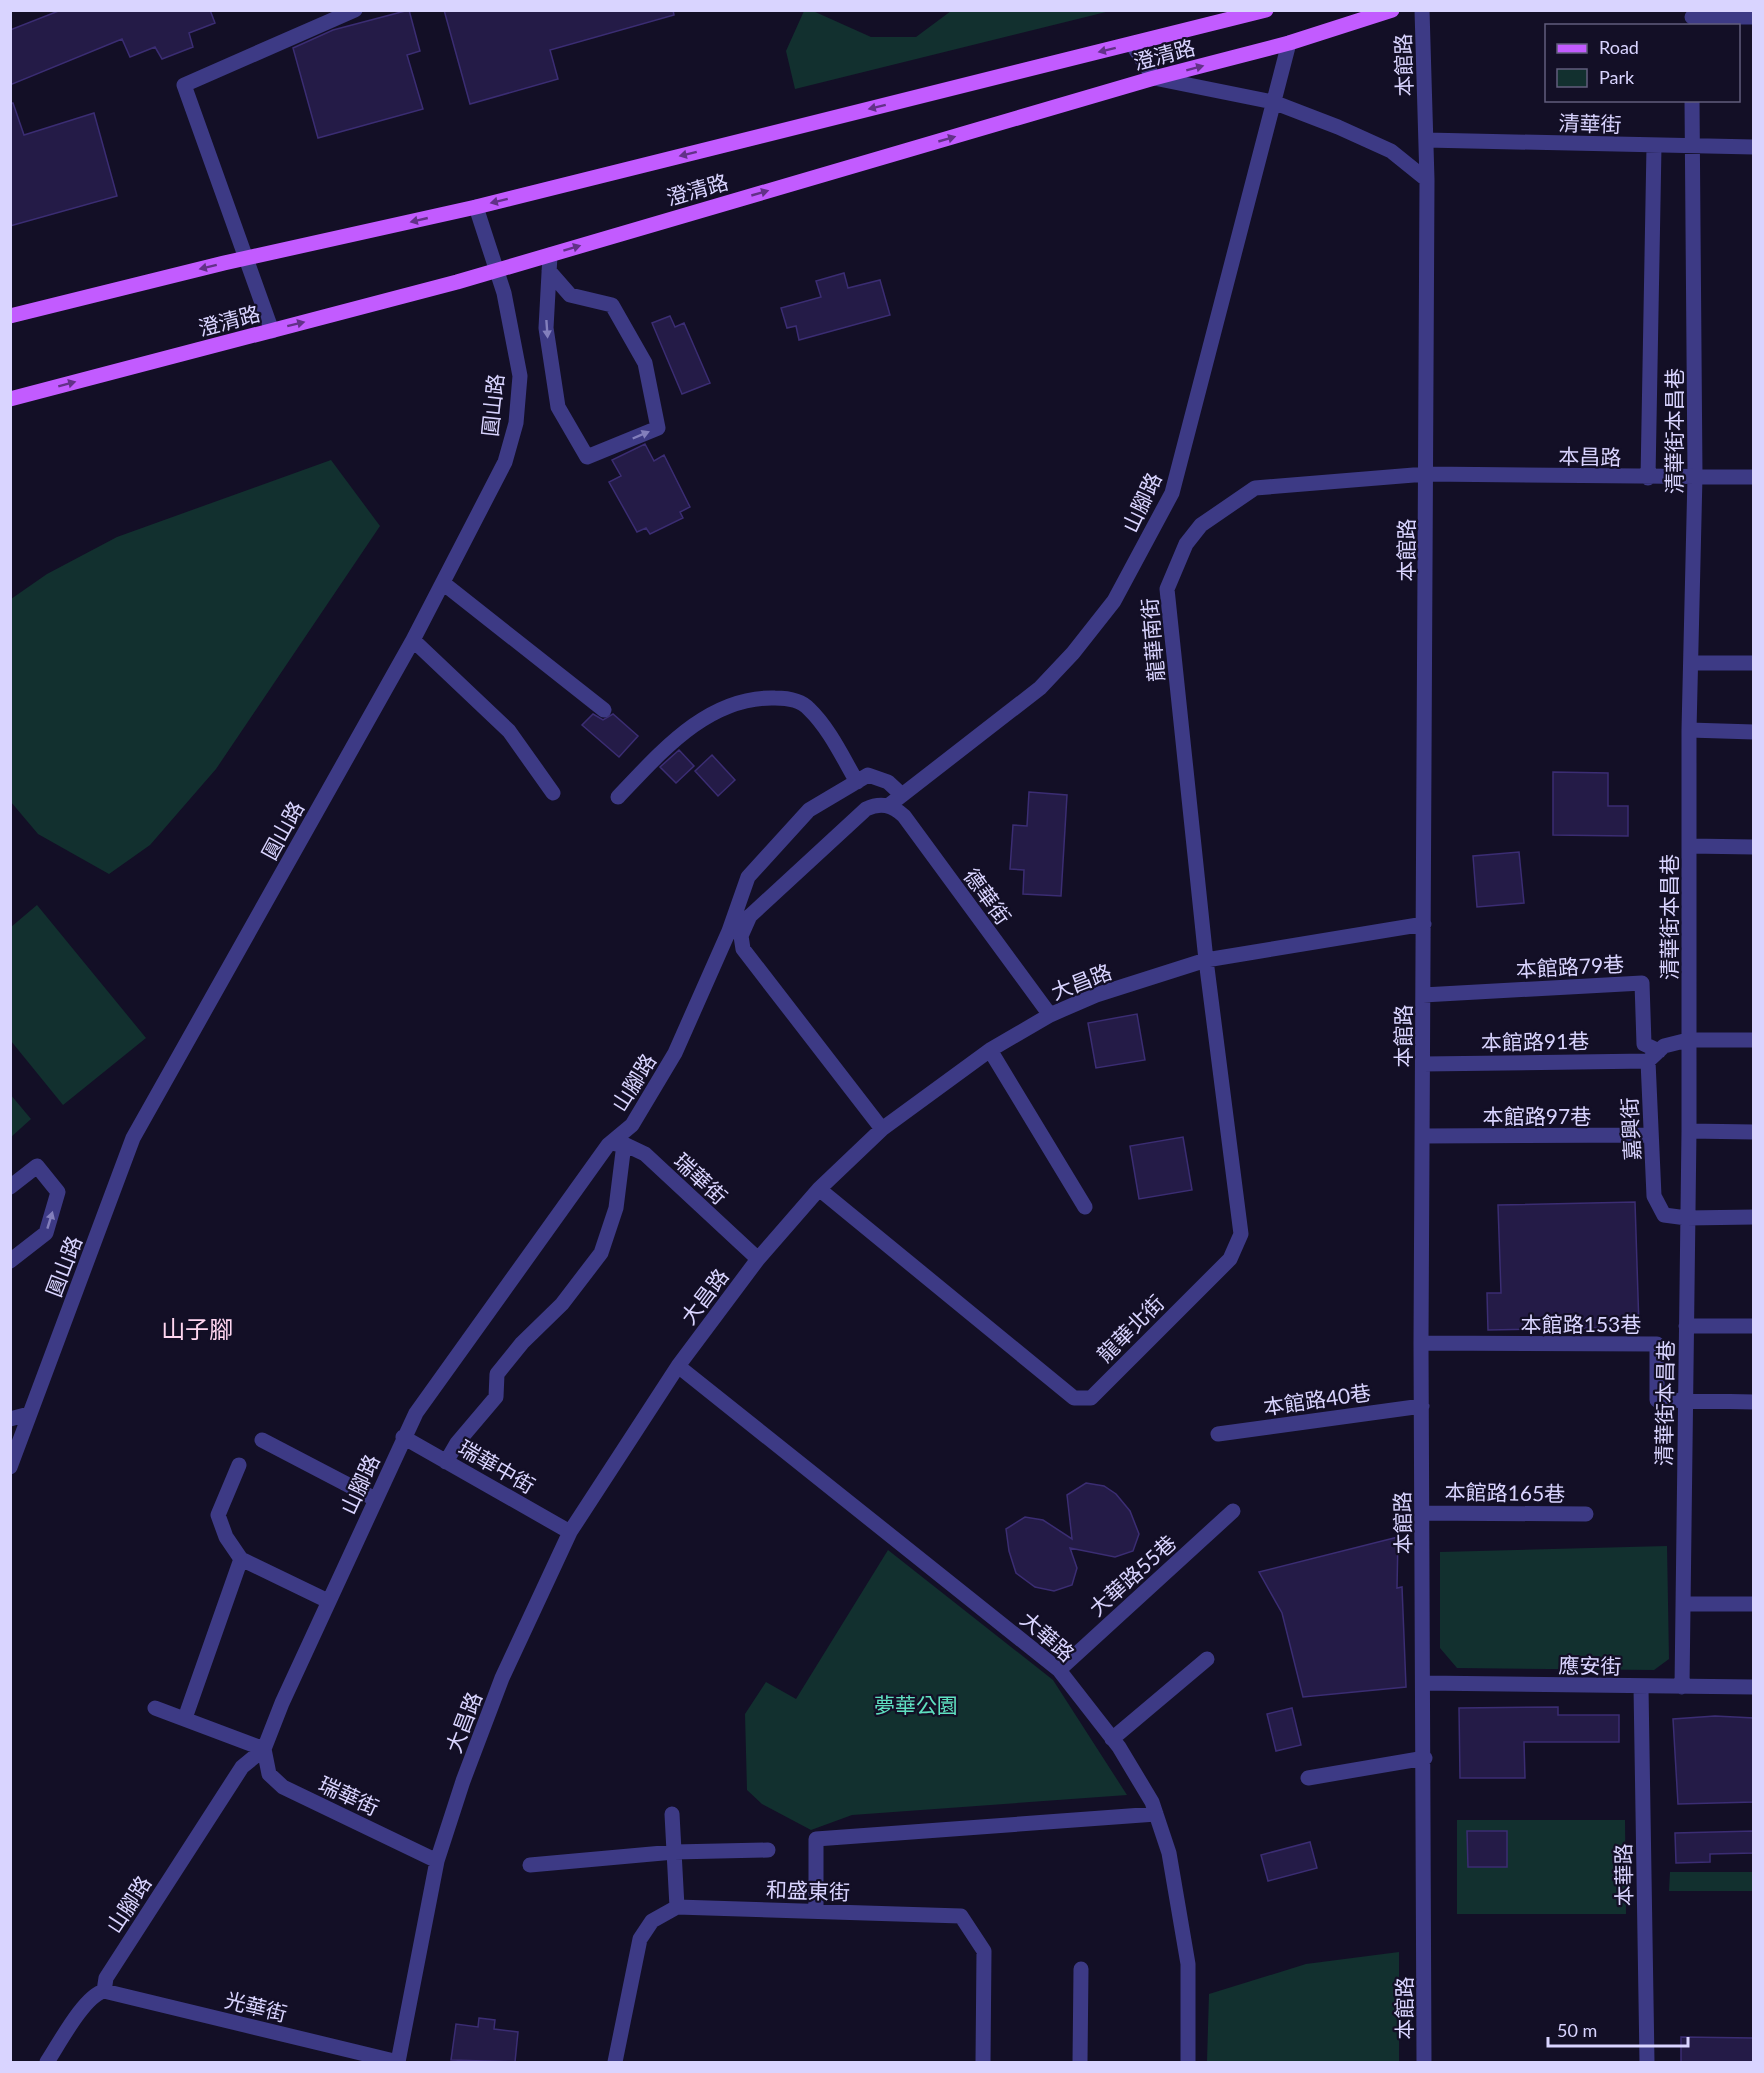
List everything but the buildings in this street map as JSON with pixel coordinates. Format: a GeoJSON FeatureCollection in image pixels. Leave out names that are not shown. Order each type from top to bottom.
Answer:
{"type":"FeatureCollection","features":[{"type":"Feature","properties":{"kind":"main road","name":"澄清路"},"geometry":{"type":"LineString","coordinates":[[10,316],[247,258],[476,207],[1266,10]]}},
{"type":"Feature","properties":{"kind":"main road","name":"澄清路"},"geometry":{"type":"LineString","coordinates":[[10,399],[550,255],[1154,78],[1289,43],[1392,10]]}},
{"type":"Feature","properties":{"kind":"street"},"geometry":{"type":"LineString","coordinates":[[272,330],[184,85],[355,10]]}},
{"type":"Feature","properties":{"kind":"street","name":"本館路"},"geometry":{"type":"LineString","coordinates":[[1422,10],[1427,180],[1422,1342],[1425,1683],[1424,2062]]}},
{"type":"Feature","properties":{"kind":"street"},"geometry":{"type":"LineString","coordinates":[[1692,18],[1754,17]]}},
{"type":"Feature","properties":{"kind":"street","name":"山腳路"},"geometry":{"type":"LineString","coordinates":[[729,931],[751,915],[866,809],[876,805],[888,806],[1040,688],[1073,653],[1114,601],[1172,493],[1289,43]]}},
{"type":"Feature","properties":{"kind":"street"},"geometry":{"type":"LineString","coordinates":[[1131,44],[1154,78],[1273,102],[1338,127],[1391,151],[1427,180]]}},
{"type":"Feature","properties":{"kind":"street","name":"清華街本昌巷"},"geometry":{"type":"LineString","coordinates":[[1682,1687],[1689,1131],[1689,730],[1695,476],[1692,102]]}},
{"type":"Feature","properties":{"kind":"street","name":"清華街"},"geometry":{"type":"LineString","coordinates":[[1426,140],[1754,147]]}},
{"type":"Feature","properties":{"kind":"street","name":"清華街本昌巷"},"geometry":{"type":"LineString","coordinates":[[1648,478],[1654,146]]}},
{"type":"Feature","properties":{"kind":"street","name":"圓山路"},"geometry":{"type":"LineString","coordinates":[[10,1467],[134,1138],[413,640],[505,462],[516,423],[520,376],[504,293],[476,207]]}},
{"type":"Feature","properties":{"kind":"street"},"geometry":{"type":"LineString","coordinates":[[549,271],[570,295],[612,305],[645,363],[658,428],[587,457],[558,407],[546,328],[549,271],[550,255]]}},
{"type":"Feature","properties":{"kind":"street","name":"本昌路"},"geometry":{"type":"LineString","coordinates":[[1426,474],[1648,478],[1754,477]]}},
{"type":"Feature","properties":{"kind":"street","name":"龍華南街"},"geometry":{"type":"LineString","coordinates":[[1206,960],[1167,589],[1186,544],[1202,525],[1255,488],[1426,474]]}},
{"type":"Feature","properties":{"kind":"street"},"geometry":{"type":"LineString","coordinates":[[443,583],[604,710]]}},
{"type":"Feature","properties":{"kind":"street"},"geometry":{"type":"LineString","coordinates":[[413,640],[509,731],[553,793]]}},
{"type":"Feature","properties":{"kind":"street"},"geometry":{"type":"LineString","coordinates":[[1691,663],[1754,663]]}},
{"type":"Feature","properties":{"kind":"street"},"geometry":{"type":"LineString","coordinates":[[618,797],[652,761],[707,714],[754,698],[789,699],[808,708],[828,734],[857,782]]}},
{"type":"Feature","properties":{"kind":"street"},"geometry":{"type":"LineString","coordinates":[[1689,730],[1754,732]]}},
{"type":"Feature","properties":{"kind":"street","name":"山腳路"},"geometry":{"type":"LineString","coordinates":[[47,2062],[88,2002],[98,1992],[104,1991],[106,1978],[242,1767],[264,1749],[328,1601],[416,1413],[608,1145],[632,1125],[675,1053],[691,1012],[729,931],[747,877],[809,810],[868,775],[888,782],[902,795]]}},
{"type":"Feature","properties":{"kind":"street","name":"德華街"},"geometry":{"type":"LineString","coordinates":[[888,806],[904,816],[1050,1015]]}},
{"type":"Feature","properties":{"kind":"street"},"geometry":{"type":"LineString","coordinates":[[1690,846],[1754,847]]}},
{"type":"Feature","properties":{"kind":"street"},"geometry":{"type":"LineString","coordinates":[[751,915],[741,936],[743,949],[882,1129]]}},
{"type":"Feature","properties":{"kind":"street","name":"大昌路"},"geometry":{"type":"LineString","coordinates":[[398,2062],[437,1861],[463,1781],[502,1678],[570,1532],[678,1366],[758,1259],[819,1189],[882,1129],[990,1050],[1050,1015],[1096,995],[1206,960],[1424,924]]}},
{"type":"Feature","properties":{"kind":"street","name":"龍華北街"},"geometry":{"type":"LineString","coordinates":[[819,1189],[1074,1398],[1091,1398],[1230,1259],[1241,1234],[1206,960]]}},
{"type":"Feature","properties":{"kind":"street","name":"本館路79巷"},"geometry":{"type":"LineString","coordinates":[[1423,995],[1642,983],[1644,1044],[1653,1056]]}},
{"type":"Feature","properties":{"kind":"street"},"geometry":{"type":"LineString","coordinates":[[1653,1056],[1664,1046],[1688,1040],[1754,1040]]}},
{"type":"Feature","properties":{"kind":"street"},"geometry":{"type":"LineString","coordinates":[[990,1050],[1085,1207]]}},
{"type":"Feature","properties":{"kind":"street","name":"本館路91巷"},"geometry":{"type":"LineString","coordinates":[[1423,1064],[1653,1056]]}},
{"type":"Feature","properties":{"kind":"street","name":"嘉興街"},"geometry":{"type":"LineString","coordinates":[[1653,1056],[1651,1135],[1654,1197],[1664,1215],[1687,1218],[1754,1217]]}},
{"type":"Feature","properties":{"kind":"street"},"geometry":{"type":"LineString","coordinates":[[1689,1131],[1754,1132]]}},
{"type":"Feature","properties":{"kind":"street","name":"本館路97巷"},"geometry":{"type":"LineString","coordinates":[[1423,1136],[1651,1135]]}},
{"type":"Feature","properties":{"kind":"street"},"geometry":{"type":"LineString","coordinates":[[446,1462],[457,1443],[496,1397],[497,1374],[522,1343],[562,1304],[602,1253],[616,1208],[624,1144],[608,1145]]}},
{"type":"Feature","properties":{"kind":"street","name":"瑞華街"},"geometry":{"type":"LineString","coordinates":[[624,1144],[645,1154],[758,1259]]}},
{"type":"Feature","properties":{"kind":"street"},"geometry":{"type":"LineString","coordinates":[[10,1187],[37,1166],[58,1192],[46,1233],[10,1261]]}},
{"type":"Feature","properties":{"kind":"street"},"geometry":{"type":"LineString","coordinates":[[1686,1326],[1754,1326]]}},
{"type":"Feature","properties":{"kind":"street","name":"本館路153巷"},"geometry":{"type":"LineString","coordinates":[[1422,1342],[1657,1344],[1657,1400],[1685,1401]]}},
{"type":"Feature","properties":{"kind":"street","name":"大華路"},"geometry":{"type":"LineString","coordinates":[[678,1366],[1059,1670],[1112,1739],[1152,1802],[1169,1852],[1188,1964],[1188,2062]]}},
{"type":"Feature","properties":{"kind":"street"},"geometry":{"type":"LineString","coordinates":[[1685,1401],[1754,1402]]}},
{"type":"Feature","properties":{"kind":"street","name":"本館路40巷"},"geometry":{"type":"LineString","coordinates":[[1218,1434],[1422,1406]]}},
{"type":"Feature","properties":{"kind":"street"},"geometry":{"type":"LineString","coordinates":[[10,1419],[29,1414]]}},
{"type":"Feature","properties":{"kind":"street","name":"瑞華中街"},"geometry":{"type":"LineString","coordinates":[[403,1437],[570,1532]]}},
{"type":"Feature","properties":{"kind":"street"},"geometry":{"type":"LineString","coordinates":[[262,1440],[375,1499]]}},
{"type":"Feature","properties":{"kind":"street"},"geometry":{"type":"LineString","coordinates":[[239,1465],[218,1515],[226,1538],[241,1559],[328,1601]]}},
{"type":"Feature","properties":{"kind":"street","name":"大華路55巷"},"geometry":{"type":"LineString","coordinates":[[1059,1670],[1233,1511]]}},
{"type":"Feature","properties":{"kind":"street","name":"本館路165巷"},"geometry":{"type":"LineString","coordinates":[[1423,1513],[1586,1514]]}},
{"type":"Feature","properties":{"kind":"street"},"geometry":{"type":"LineString","coordinates":[[185,1718],[241,1559]]}},
{"type":"Feature","properties":{"kind":"street"},"geometry":{"type":"LineString","coordinates":[[1683,1604],[1754,1604]]}},
{"type":"Feature","properties":{"kind":"street"},"geometry":{"type":"LineString","coordinates":[[1112,1739],[1207,1659]]}},
{"type":"Feature","properties":{"kind":"street","name":"應安街"},"geometry":{"type":"LineString","coordinates":[[1425,1683],[1754,1687]]}},
{"type":"Feature","properties":{"kind":"street","name":"本華路"},"geometry":{"type":"LineString","coordinates":[[1641,1687],[1647,2062]]}},
{"type":"Feature","properties":{"kind":"street"},"geometry":{"type":"LineString","coordinates":[[155,1708],[264,1749]]}},
{"type":"Feature","properties":{"kind":"street","name":"瑞華街"},"geometry":{"type":"LineString","coordinates":[[264,1749],[269,1774],[283,1787],[437,1861]]}},
{"type":"Feature","properties":{"kind":"street"},"geometry":{"type":"LineString","coordinates":[[1308,1778],[1425,1758]]}},
{"type":"Feature","properties":{"kind":"street"},"geometry":{"type":"LineString","coordinates":[[615,2062],[640,1939],[652,1921],[677,1907],[672,1814]]}},
{"type":"Feature","properties":{"kind":"street"},"geometry":{"type":"LineString","coordinates":[[816,1911],[816,1839],[1156,1814]]}},
{"type":"Feature","properties":{"kind":"street"},"geometry":{"type":"LineString","coordinates":[[530,1865],[674,1852],[768,1850]]}},
{"type":"Feature","properties":{"kind":"street","name":"和盛東街"},"geometry":{"type":"LineString","coordinates":[[677,1907],[961,1916],[984,1952],[983,2062]]}},
{"type":"Feature","properties":{"kind":"street"},"geometry":{"type":"LineString","coordinates":[[1080,2062],[1081,1969]]}},
{"type":"Feature","properties":{"kind":"street","name":"光華街"},"geometry":{"type":"LineString","coordinates":[[104,1991],[398,2062]]}},
{"type":"Feature","properties":{"kind":"green space"},"geometry":{"type":"Polygon","coordinates":[[[804,11],[813,11],[871,37],[916,37],[951,11],[1110,11],[795,89],[786,51],[804,11]]]}},
{"type":"Feature","properties":{"kind":"green space"},"geometry":{"type":"Polygon","coordinates":[[[331,460],[380,526],[216,769],[150,845],[109,874],[38,834],[11,802],[11,599],[47,574],[117,537],[331,460]]]}},
{"type":"Feature","properties":{"kind":"green space"},"geometry":{"type":"Polygon","coordinates":[[[37,905],[146,1038],[63,1105],[11,1041],[11,927],[37,905]]]}},
{"type":"Feature","properties":{"kind":"green space"},"geometry":{"type":"Polygon","coordinates":[[[10,1094],[31,1119],[11,1137],[10,1137],[10,1094]]]}},
{"type":"Feature","properties":{"kind":"green space"},"geometry":{"type":"Polygon","coordinates":[[[1667,1546],[1669,1659],[1654,1670],[1457,1668],[1440,1648],[1440,1552],[1667,1546]]]}},
{"type":"Feature","properties":{"kind":"green space","name":"夢華公園"},"geometry":{"type":"Polygon","coordinates":[[[888,1550],[1053,1680],[1127,1795],[852,1815],[811,1830],[762,1804],[747,1790],[745,1714],[766,1682],[796,1699],[888,1550]]]}},
{"type":"Feature","properties":{"kind":"green space"},"geometry":{"type":"Polygon","coordinates":[[[1457,1820],[1625,1820],[1626,1914],[1457,1914],[1457,1820]]]}},
{"type":"Feature","properties":{"kind":"green space"},"geometry":{"type":"Polygon","coordinates":[[[1670,1872],[1753,1872],[1753,1891],[1669,1891],[1670,1872]]]}},
{"type":"Feature","properties":{"kind":"green space"},"geometry":{"type":"Polygon","coordinates":[[[1399,1952],[1399,2062],[1207,2062],[1209,1994],[1306,1964],[1399,1952]]]}},
{"type":"Feature","properties":{"kind":"district","name":"山子腳"},"geometry":{"type":"Point","coordinates":[197,1328]}}]}
